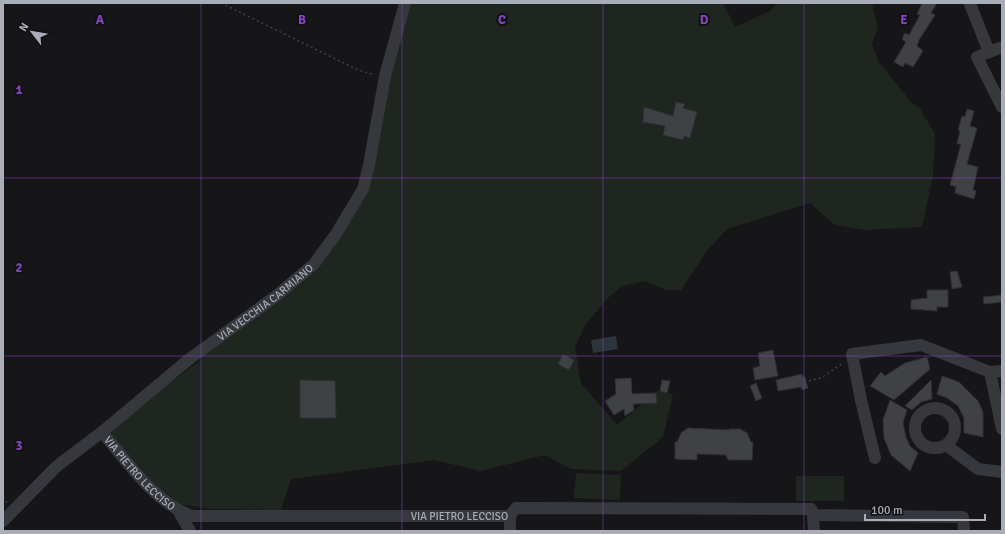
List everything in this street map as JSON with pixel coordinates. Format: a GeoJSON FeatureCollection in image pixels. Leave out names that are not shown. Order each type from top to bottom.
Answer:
{"type":"FeatureCollection","features":[{"type":"Feature","properties":{"kind":"street","name":"VIA VECCHIA CARMIANO"},"geometry":{"type":"LineString","coordinates":[[3,521],[57,466],[102,432],[188,360],[276,296],[314,264],[336,234],[363,189],[369,165],[385,76],[404,3]]}},
{"type":"Feature","properties":{"kind":"street"},"geometry":{"type":"LineString","coordinates":[[970,4],[989,52]]}},
{"type":"Feature","properties":{"kind":"street"},"geometry":{"type":"LineString","coordinates":[[1002,47],[977,57],[1002,107]]}},
{"type":"Feature","properties":{"kind":"street"},"geometry":{"type":"LineString","coordinates":[[875,458],[852,354],[921,345],[996,372],[1002,429]]}},
{"type":"Feature","properties":{"kind":"street","name":"VIA PIETRO LECCISO"},"geometry":{"type":"LineString","coordinates":[[102,432],[142,479],[179,512],[192,516],[510,516],[516,508],[811,509],[813,515],[963,518],[964,531]]}},
{"type":"Feature","properties":{"kind":"street"},"geometry":{"type":"LineString","coordinates":[[946,445],[978,469],[1002,472]]}},
{"type":"Feature","properties":{"kind":"street"},"geometry":{"type":"LineString","coordinates":[[179,512],[190,531]]}},
{"type":"Feature","properties":{"kind":"street"},"geometry":{"type":"LineString","coordinates":[[813,515],[814,531]]}},
{"type":"Feature","properties":{"kind":"street"},"geometry":{"type":"LineString","coordinates":[[197,531],[204,516]]}},
{"type":"Feature","properties":{"kind":"street"},"geometry":{"type":"LineString","coordinates":[[510,516],[510,531]]}},
{"type":"Feature","properties":{"kind":"path"},"geometry":{"type":"LineString","coordinates":[[221,3],[358,70],[385,76]]}},
{"type":"Feature","properties":{"kind":"path"},"geometry":{"type":"LineString","coordinates":[[809,381],[821,378],[841,365],[846,359]]}},
{"type":"Feature","properties":{"kind":"shaded area"},"geometry":{"type":"Polygon","coordinates":[[[407,3],[723,3],[735,27],[770,11],[777,3],[872,3],[878,28],[872,44],[879,62],[911,102],[919,107],[935,134],[933,175],[922,227],[865,230],[835,225],[810,203],[727,229],[706,252],[681,290],[666,290],[645,281],[622,286],[608,298],[586,324],[575,347],[581,383],[617,425],[658,391],[673,395],[663,437],[621,471],[571,469],[545,455],[481,471],[434,460],[291,479],[281,510],[210,509],[180,504],[166,497],[111,435],[112,425],[202,359],[201,353],[331,248],[374,150],[407,3]]]}},
{"type":"Feature","properties":{"kind":"shaded area"},"geometry":{"type":"Polygon","coordinates":[[[616,336],[618,349],[593,353],[591,340],[616,336]]]}},
{"type":"Feature","properties":{"kind":"shaded area"},"geometry":{"type":"Polygon","coordinates":[[[576,473],[621,475],[620,500],[574,498],[576,473]]]}},
{"type":"Feature","properties":{"kind":"shaded area"},"geometry":{"type":"Polygon","coordinates":[[[796,476],[844,476],[844,501],[796,501],[796,476]]]}},
{"type":"Feature","properties":{"kind":"building"},"geometry":{"type":"Polygon","coordinates":[[[922,3],[937,3],[931,13],[935,15],[919,40],[917,46],[923,51],[913,67],[905,63],[903,67],[894,62],[906,42],[902,39],[905,33],[909,35],[920,15],[917,14],[922,3]]]}},
{"type":"Feature","properties":{"kind":"building"},"geometry":{"type":"Polygon","coordinates":[[[676,102],[685,104],[683,108],[697,112],[690,138],[684,136],[683,140],[663,135],[665,126],[643,122],[644,107],[673,116],[676,102]]]}},
{"type":"Feature","properties":{"kind":"building"},"geometry":{"type":"Polygon","coordinates":[[[967,109],[974,111],[970,126],[977,128],[967,164],[978,167],[973,190],[976,191],[974,199],[955,193],[956,187],[950,185],[961,144],[957,144],[960,131],[958,130],[962,116],[965,117],[967,109]]]}},
{"type":"Feature","properties":{"kind":"building"},"geometry":{"type":"Polygon","coordinates":[[[957,271],[962,287],[952,289],[950,272],[957,271]]]}},
{"type":"Feature","properties":{"kind":"building"},"geometry":{"type":"Polygon","coordinates":[[[927,290],[948,290],[948,307],[937,307],[937,311],[911,309],[911,300],[927,298],[927,290]]]}},
{"type":"Feature","properties":{"kind":"building"},"geometry":{"type":"Polygon","coordinates":[[[1002,295],[1002,302],[984,304],[983,297],[1002,295]]]}},
{"type":"Feature","properties":{"kind":"building"},"geometry":{"type":"Polygon","coordinates":[[[773,350],[778,376],[755,380],[753,368],[760,366],[758,353],[773,350]]]}},
{"type":"Feature","properties":{"kind":"building"},"geometry":{"type":"Polygon","coordinates":[[[563,354],[574,360],[569,370],[558,364],[563,354]]]}},
{"type":"Feature","properties":{"kind":"building"},"geometry":{"type":"Polygon","coordinates":[[[927,357],[930,369],[894,400],[870,386],[881,372],[885,376],[905,363],[927,357]]]}},
{"type":"Feature","properties":{"kind":"building"},"geometry":{"type":"Polygon","coordinates":[[[802,374],[803,377],[805,377],[808,388],[802,390],[801,387],[778,391],[776,380],[802,374]]]}},
{"type":"Feature","properties":{"kind":"building"},"geometry":{"type":"Polygon","coordinates":[[[942,376],[959,382],[978,401],[983,412],[983,437],[964,433],[964,418],[958,406],[947,398],[937,394],[942,376]]]}},
{"type":"Feature","properties":{"kind":"building"},"geometry":{"type":"Polygon","coordinates":[[[631,378],[632,394],[656,393],[657,403],[633,404],[634,410],[625,416],[624,409],[614,415],[605,401],[616,394],[615,379],[631,378]]]}},
{"type":"Feature","properties":{"kind":"building"},"geometry":{"type":"Polygon","coordinates":[[[300,380],[335,381],[336,418],[300,418],[300,380]]]}},
{"type":"Feature","properties":{"kind":"building"},"geometry":{"type":"Polygon","coordinates":[[[662,380],[670,381],[667,393],[660,391],[662,380]]]}},
{"type":"Feature","properties":{"kind":"building"},"geometry":{"type":"Polygon","coordinates":[[[931,380],[932,399],[921,402],[912,410],[905,406],[931,380]]]}},
{"type":"Feature","properties":{"kind":"building"},"geometry":{"type":"Polygon","coordinates":[[[756,383],[762,398],[756,401],[750,386],[756,383]]]}},
{"type":"Feature","properties":{"kind":"building"},"geometry":{"type":"Polygon","coordinates":[[[890,400],[907,410],[903,423],[906,437],[910,446],[918,453],[910,471],[891,455],[884,438],[883,420],[890,400]]]}},
{"type":"Feature","properties":{"kind":"building"},"geometry":{"type":"Polygon","coordinates":[[[688,428],[729,430],[740,429],[747,433],[751,442],[753,442],[752,460],[728,460],[726,455],[697,454],[697,460],[675,459],[675,442],[677,442],[681,433],[688,428]]]}}]}
